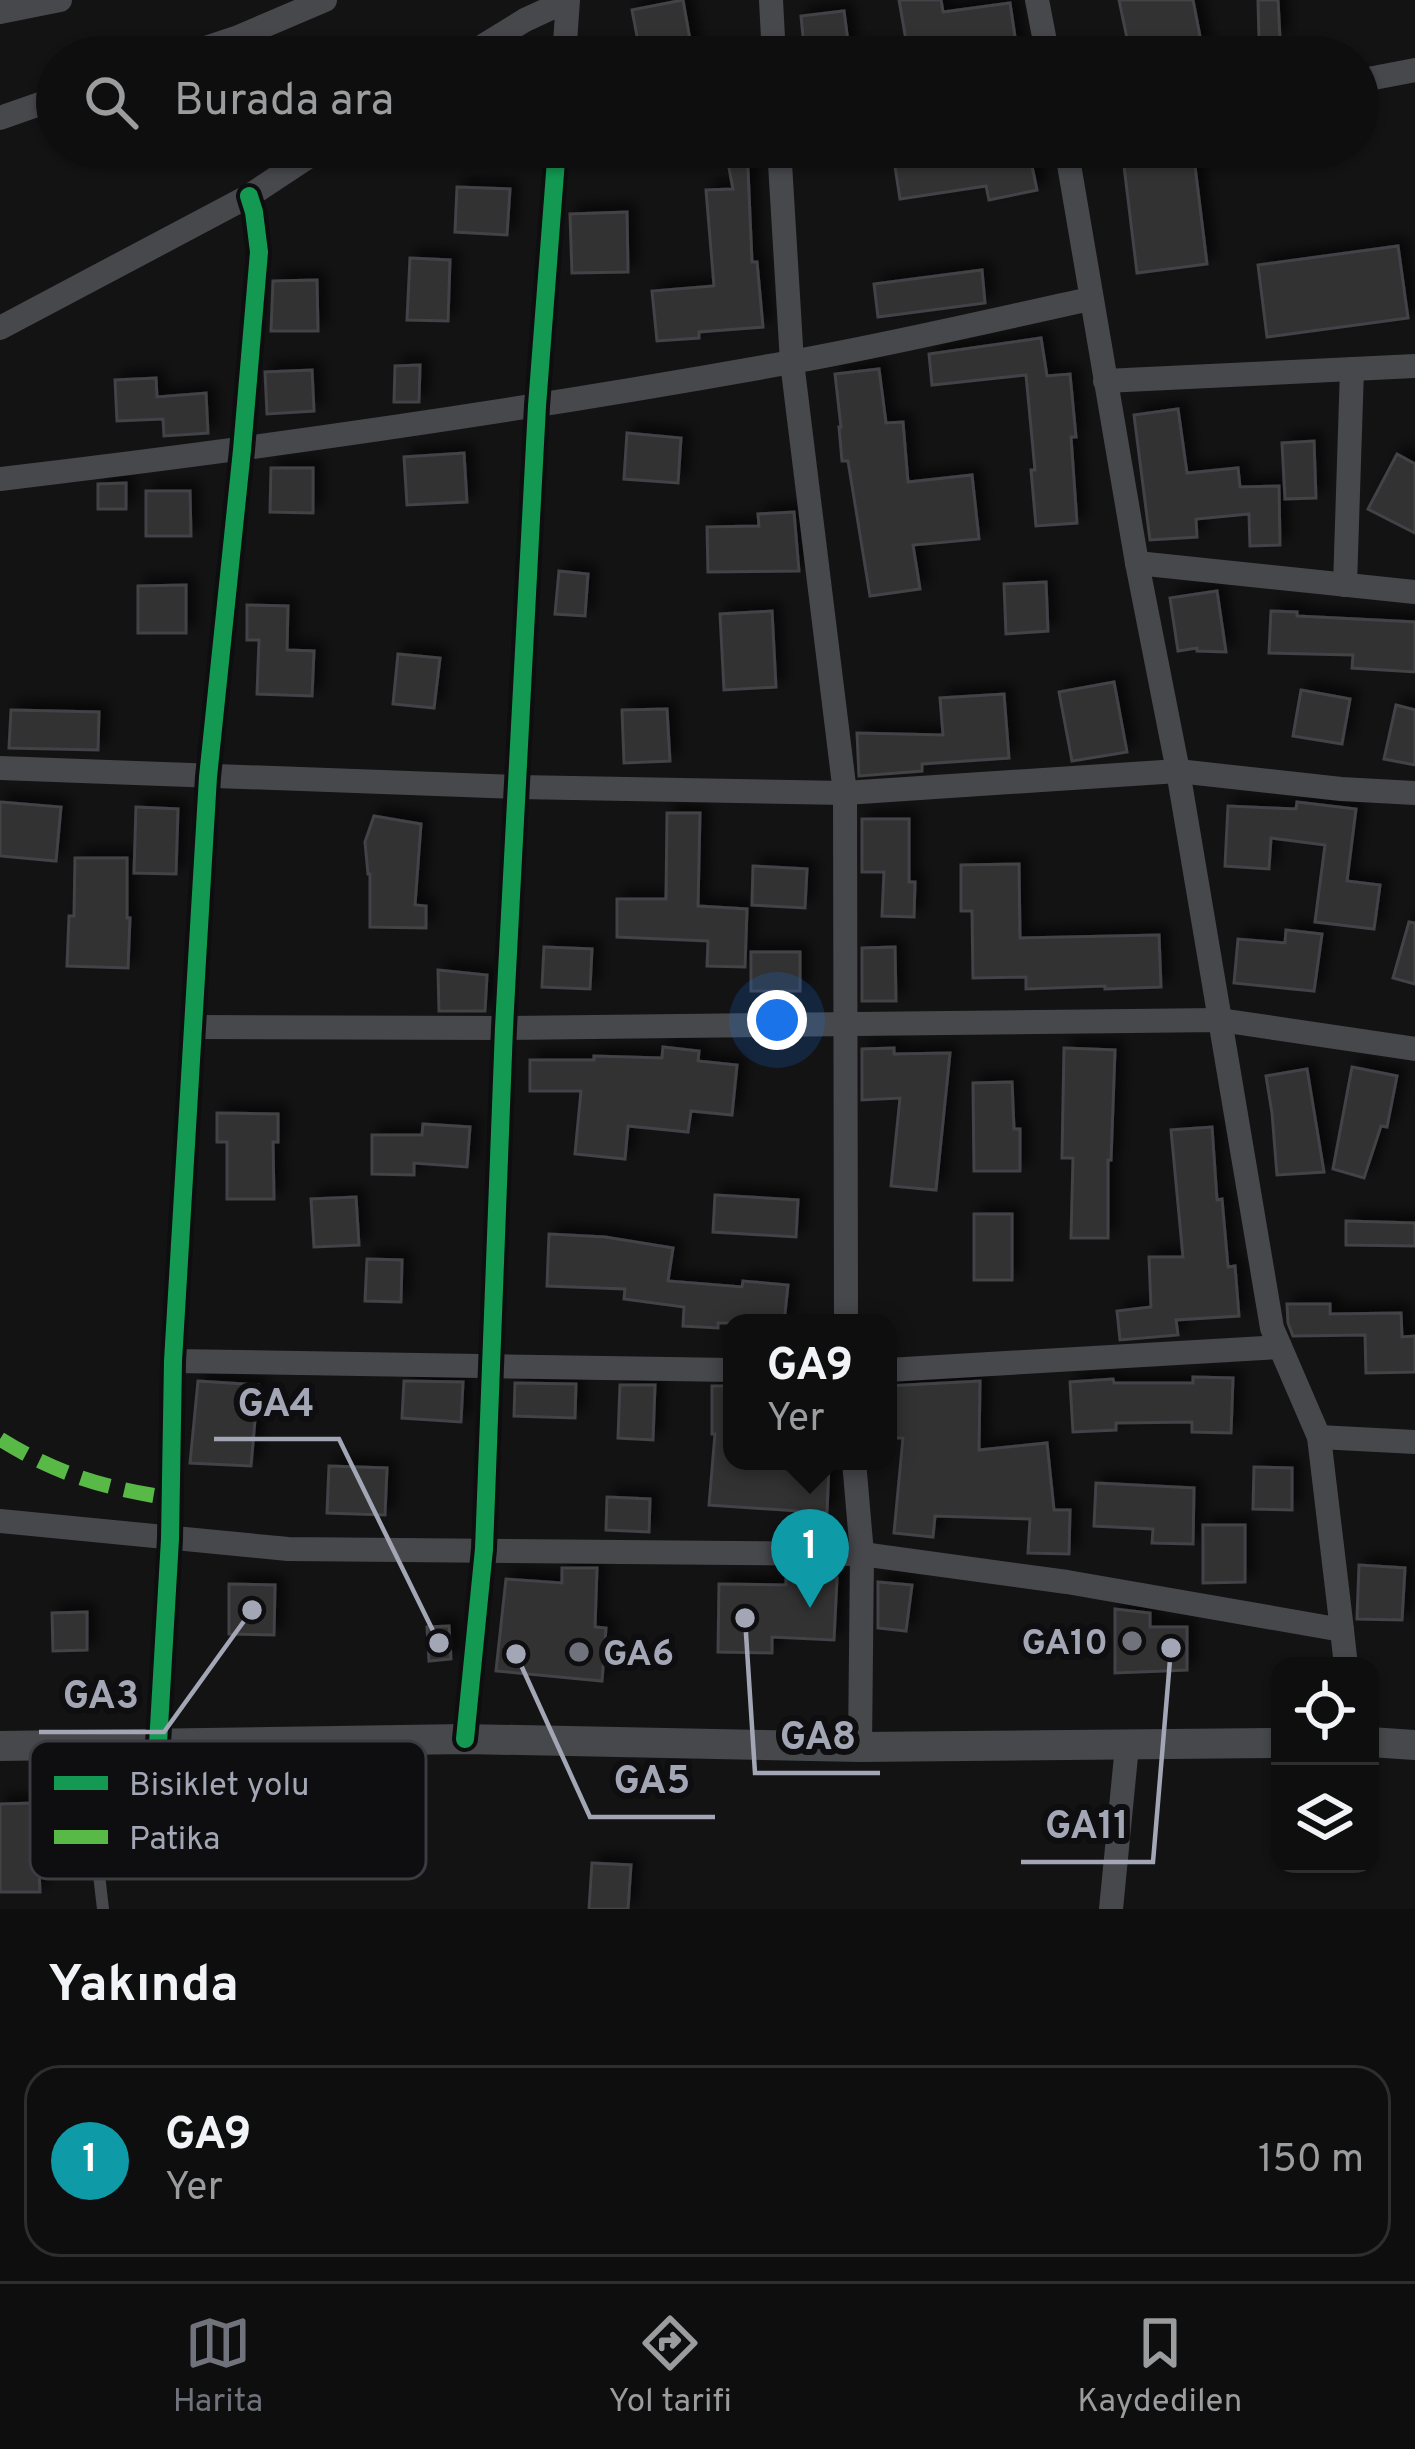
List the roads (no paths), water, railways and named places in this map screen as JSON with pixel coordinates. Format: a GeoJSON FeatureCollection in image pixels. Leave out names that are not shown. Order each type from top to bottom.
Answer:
{"type":"FeatureCollection","features":[{"type":"Feature","properties":{"kind":"street"},"geometry":{"type":"LineString","coordinates":[[0,12],[61,0]]}},
{"type":"Feature","properties":{"kind":"street"},"geometry":{"type":"LineString","coordinates":[[222,36],[278,9],[325,0]]}},
{"type":"Feature","properties":{"kind":"street"},"geometry":{"type":"LineString","coordinates":[[499,36],[568,0],[565,36]]}},
{"type":"Feature","properties":{"kind":"street"},"geometry":{"type":"LineString","coordinates":[[770,0],[773,36]]}},
{"type":"Feature","properties":{"kind":"street"},"geometry":{"type":"LineString","coordinates":[[1036,0],[1044,36]]}},
{"type":"Feature","properties":{"kind":"street"},"geometry":{"type":"LineString","coordinates":[[1379,77],[1415,70]]}},
{"type":"Feature","properties":{"kind":"street"},"geometry":{"type":"LineString","coordinates":[[0,118],[36,105]]}},
{"type":"Feature","properties":{"kind":"street"},"geometry":{"type":"LineString","coordinates":[[0,328],[249,196],[291,168]]}},
{"type":"Feature","properties":{"kind":"street"},"geometry":{"type":"LineString","coordinates":[[465,1739],[484,1549],[504,1028],[537,406],[555,168]]}},
{"type":"Feature","properties":{"kind":"street"},"geometry":{"type":"LineString","coordinates":[[780,168],[792,362],[845,793],[846,1314]]}},
{"type":"Feature","properties":{"kind":"street"},"geometry":{"type":"LineString","coordinates":[[1069,168],[1272,1328],[1318,1437],[1345,1657]]}},
{"type":"Feature","properties":{"kind":"street"},"geometry":{"type":"LineString","coordinates":[[158,1741],[170,1539],[173,1361],[208,777],[259,252],[249,196]]}},
{"type":"Feature","properties":{"kind":"street"},"geometry":{"type":"LineString","coordinates":[[0,479],[242,450],[537,406],[792,362],[1090,299]]}},
{"type":"Feature","properties":{"kind":"street"},"geometry":{"type":"LineString","coordinates":[[1105,382],[1415,366]]}},
{"type":"Feature","properties":{"kind":"street"},"geometry":{"type":"LineString","coordinates":[[1345,584],[1352,369]]}},
{"type":"Feature","properties":{"kind":"street"},"geometry":{"type":"LineString","coordinates":[[1137,563],[1415,592]]}},
{"type":"Feature","properties":{"kind":"street"},"geometry":{"type":"LineString","coordinates":[[0,768],[518,787],[845,793],[1178,771],[1415,793]]}},
{"type":"Feature","properties":{"kind":"street"},"geometry":{"type":"LineString","coordinates":[[194,1027],[1220,1020],[1415,1049]]}},
{"type":"Feature","properties":{"kind":"street"},"geometry":{"type":"LineString","coordinates":[[897,1369],[1280,1347]]}},
{"type":"Feature","properties":{"kind":"street"},"geometry":{"type":"LineString","coordinates":[[173,1361],[723,1370]]}},
{"type":"Feature","properties":{"kind":"street"},"geometry":{"type":"LineString","coordinates":[[1318,1437],[1415,1442]]}},
{"type":"Feature","properties":{"kind":"street"},"geometry":{"type":"LineString","coordinates":[[855,1470],[862,1554],[860,1747]]}},
{"type":"Feature","properties":{"kind":"street"},"geometry":{"type":"LineString","coordinates":[[0,1521],[288,1549],[862,1554],[1066,1582],[1342,1630]]}},
{"type":"Feature","properties":{"kind":"street"},"geometry":{"type":"LineString","coordinates":[[342,1741],[860,1747],[1271,1743]]}},
{"type":"Feature","properties":{"kind":"street"},"geometry":{"type":"LineString","coordinates":[[1379,1743],[1415,1745]]}},
{"type":"Feature","properties":{"kind":"street"},"geometry":{"type":"LineString","coordinates":[[0,1746],[30,1746]]}},
{"type":"Feature","properties":{"kind":"street"},"geometry":{"type":"LineString","coordinates":[[1111,1909],[1127,1746]]}},
{"type":"Feature","properties":{"kind":"lane"},"geometry":{"type":"LineString","coordinates":[[100,1879],[103,1909]]}},
{"type":"Feature","properties":{"kind":"place","name":"GA9"},"geometry":{"type":"Point","coordinates":[810,1608]}},
{"type":"Feature","properties":{"kind":"place","name":"GA3"},"geometry":{"type":"Point","coordinates":[252,1610]}},
{"type":"Feature","properties":{"kind":"place","name":"GA8"},"geometry":{"type":"Point","coordinates":[745,1618]}},
{"type":"Feature","properties":{"kind":"place","name":"GA10"},"geometry":{"type":"Point","coordinates":[1132,1641]}},
{"type":"Feature","properties":{"kind":"place","name":"GA4"},"geometry":{"type":"Point","coordinates":[439,1643]}},
{"type":"Feature","properties":{"kind":"place","name":"GA11"},"geometry":{"type":"Point","coordinates":[1171,1648]}},
{"type":"Feature","properties":{"kind":"place","name":"GA6"},"geometry":{"type":"Point","coordinates":[579,1652]}},
{"type":"Feature","properties":{"kind":"place","name":"GA5"},"geometry":{"type":"Point","coordinates":[516,1654]}}]}
